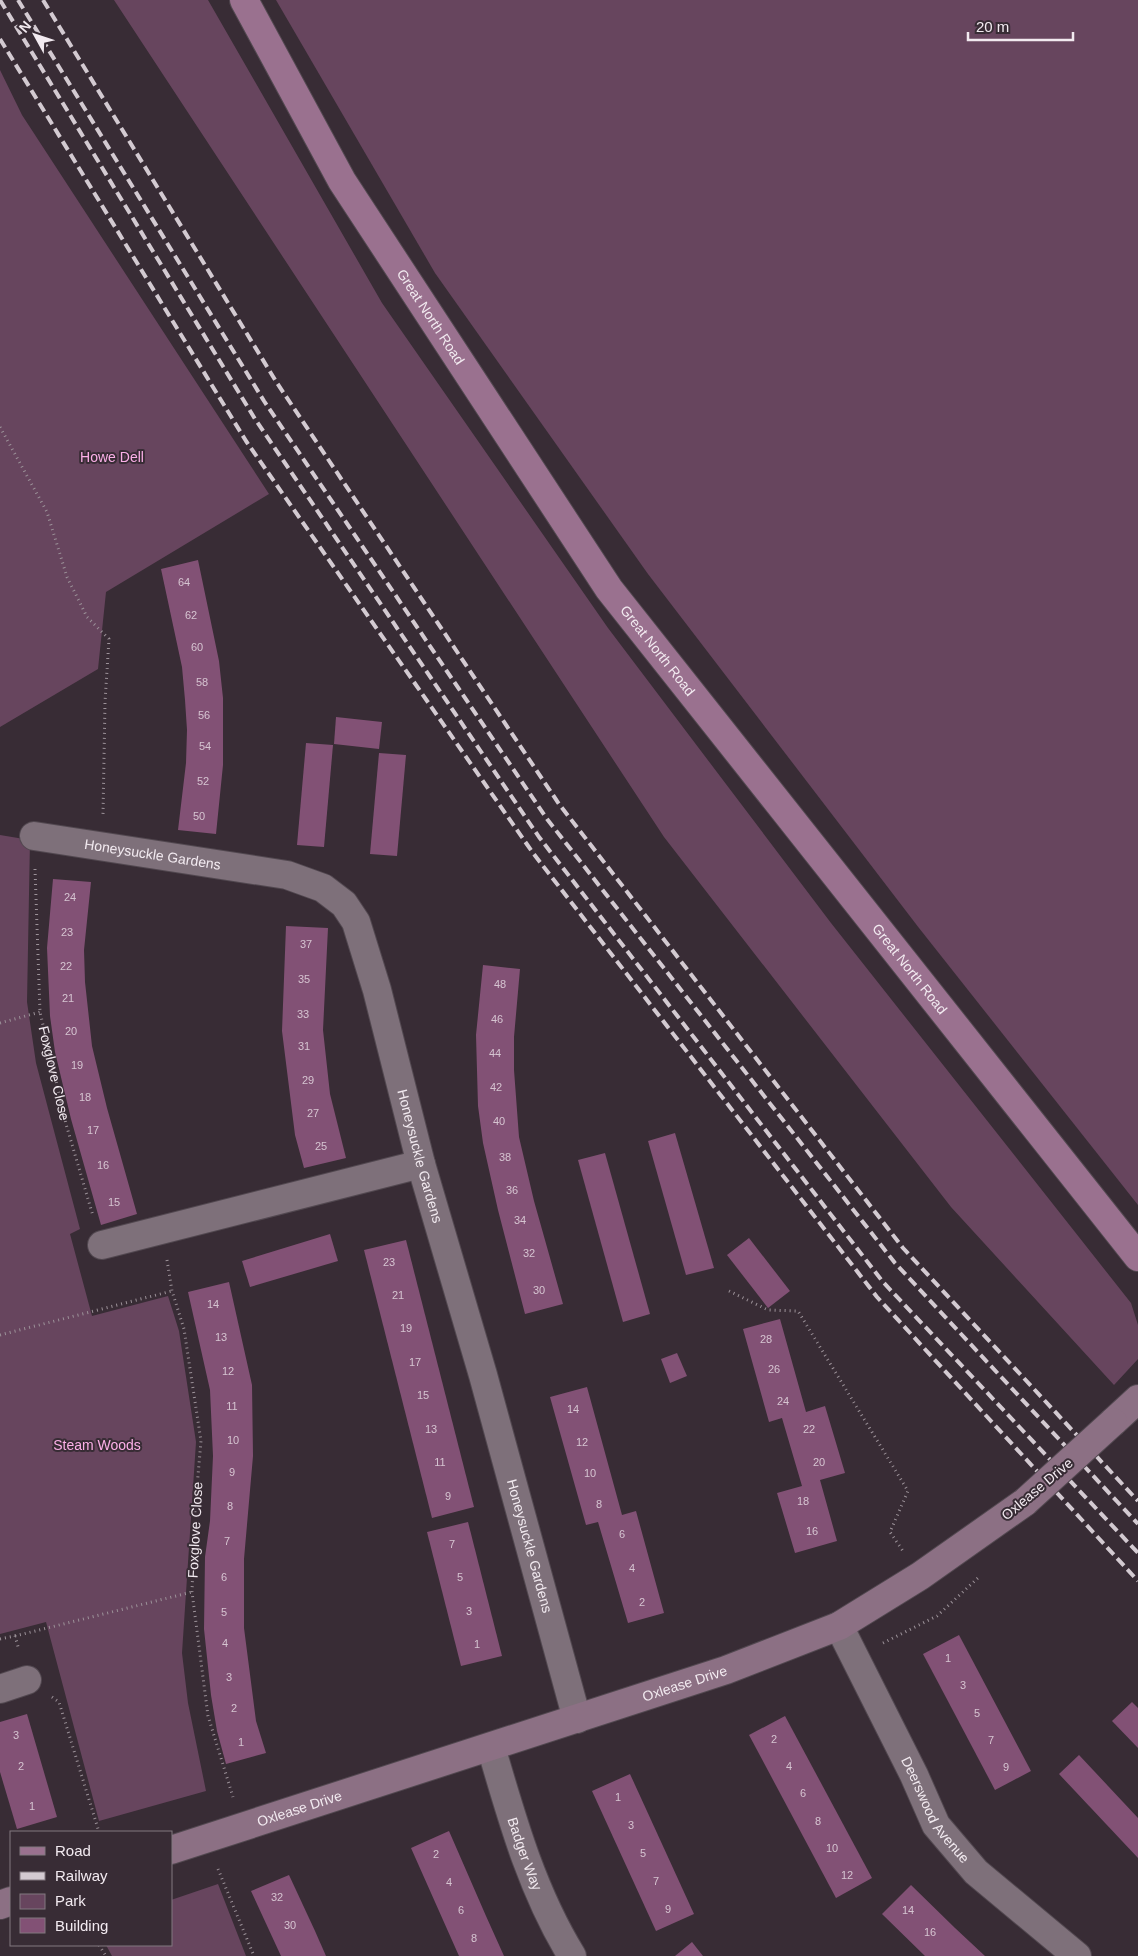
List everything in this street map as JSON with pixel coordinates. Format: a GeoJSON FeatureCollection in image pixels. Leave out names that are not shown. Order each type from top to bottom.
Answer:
{"type":"FeatureCollection","features":[{"type":"Feature","properties":{"kind":"main road","name":"Great North Road"},"geometry":{"type":"LineString","coordinates":[[244,0],[342,182],[609,589],[1138,1257]]}},
{"type":"Feature","properties":{"kind":"street","name":"Honeysuckle Gardens"},"geometry":{"type":"LineString","coordinates":[[34,836],[102,848],[287,875],[323,888],[344,904],[356,922],[377,990],[421,1164],[483,1375],[577,1719]]}},
{"type":"Feature","properties":{"kind":"street"},"geometry":{"type":"LineString","coordinates":[[102,1245],[421,1164]]}},
{"type":"Feature","properties":{"kind":"street","name":"Oxlease Drive"},"geometry":{"type":"LineString","coordinates":[[172,1850],[726,1670],[840,1626],[920,1576],[1025,1502],[1138,1399]]}},
{"type":"Feature","properties":{"kind":"street","name":"Deerswood Avenue"},"geometry":{"type":"LineString","coordinates":[[840,1626],[914,1775],[936,1825],[976,1872],[1077,1956]]}},
{"type":"Feature","properties":{"kind":"street"},"geometry":{"type":"LineString","coordinates":[[0,1689],[27,1680]]}},
{"type":"Feature","properties":{"kind":"street","name":"Badger Way"},"geometry":{"type":"LineString","coordinates":[[491,1747],[507,1805],[536,1888],[572,1956]]}},
{"type":"Feature","properties":{"kind":"path"},"geometry":{"type":"LineString","coordinates":[[0,427],[47,512],[67,577],[87,617],[108,639],[102,848]]}},
{"type":"Feature","properties":{"kind":"path","name":"Foxglove Close"},"geometry":{"type":"LineString","coordinates":[[34,836],[40,1012],[66,1124],[102,1245]]}},
{"type":"Feature","properties":{"kind":"path"},"geometry":{"type":"LineString","coordinates":[[0,1023],[40,1012]]}},
{"type":"Feature","properties":{"kind":"path","name":"Foxglove Close"},"geometry":{"type":"LineString","coordinates":[[163,1231],[172,1291],[184,1329],[202,1441],[195,1510],[192,1592],[208,1716],[242,1827]]}},
{"type":"Feature","properties":{"kind":"path"},"geometry":{"type":"LineString","coordinates":[[0,1335],[172,1291]]}},
{"type":"Feature","properties":{"kind":"path"},"geometry":{"type":"LineString","coordinates":[[729,1291],[768,1310],[798,1311],[908,1491],[890,1532],[920,1576]]}},
{"type":"Feature","properties":{"kind":"path"},"geometry":{"type":"LineString","coordinates":[[0,1639],[192,1592]]}},
{"type":"Feature","properties":{"kind":"path"},"geometry":{"type":"LineString","coordinates":[[15,1636],[27,1680],[59,1702],[99,1831]]}},
{"type":"Feature","properties":{"kind":"path"},"geometry":{"type":"LineString","coordinates":[[211,1838],[219,1872],[254,1956]]}},
{"type":"Feature","properties":{"kind":"green space"},"geometry":{"type":"Polygon","coordinates":[[[114,0],[208,0],[382,303],[608,628],[831,923],[1131,1303],[1138,1325],[1138,1359],[1114,1385],[951,1207],[664,837],[114,0]]]}},
{"type":"Feature","properties":{"kind":"green space"},"geometry":{"type":"Polygon","coordinates":[[[276,0],[1138,0],[1138,1205],[919,928],[648,574],[435,273],[276,0]]]}},
{"type":"Feature","properties":{"kind":"green space","name":"Howe Dell"},"geometry":{"type":"Polygon","coordinates":[[[0,70],[22,115],[269,494],[106,592],[98,669],[0,727],[0,70]]]}},
{"type":"Feature","properties":{"kind":"green space","name":"Steam Woods"},"geometry":{"type":"Polygon","coordinates":[[[0,835],[30,840],[27,1002],[36,1063],[80,1229],[70,1234],[92,1316],[168,1296],[179,1331],[196,1442],[182,1653],[188,1703],[206,1791],[99,1821],[46,1622],[0,1634],[0,835]]]}},
{"type":"Feature","properties":{"kind":"green space"},"geometry":{"type":"Polygon","coordinates":[[[218,1884],[246,1956],[112,1956],[107,1946],[172,1946],[172,1900],[218,1884]]]}},
{"type":"Feature","properties":{"kind":"building"},"geometry":{"type":"Polygon","coordinates":[[[198,560],[219,661],[223,698],[223,765],[216,834],[178,830],[186,763],[187,730],[182,667],[161,569],[198,560]]]}},
{"type":"Feature","properties":{"kind":"building"},"geometry":{"type":"Polygon","coordinates":[[[336,717],[382,722],[379,749],[334,744],[336,717]]]}},
{"type":"Feature","properties":{"kind":"building"},"geometry":{"type":"Polygon","coordinates":[[[306,743],[333,745],[324,847],[297,845],[306,743]]]}},
{"type":"Feature","properties":{"kind":"building"},"geometry":{"type":"Polygon","coordinates":[[[379,753],[406,755],[397,856],[370,854],[379,753]]]}},
{"type":"Feature","properties":{"kind":"building"},"geometry":{"type":"Polygon","coordinates":[[[53,879],[91,882],[84,950],[85,982],[92,1046],[107,1108],[137,1214],[101,1225],[71,1119],[55,1052],[50,1016],[47,948],[53,879]]]}},
{"type":"Feature","properties":{"kind":"building"},"geometry":{"type":"Polygon","coordinates":[[[286,926],[328,928],[323,1030],[330,1094],[346,1158],[304,1168],[295,1135],[282,1031],[286,926]]]}},
{"type":"Feature","properties":{"kind":"building"},"geometry":{"type":"Polygon","coordinates":[[[483,965],[520,969],[514,1037],[514,1070],[519,1137],[534,1201],[563,1304],[525,1314],[498,1210],[483,1143],[478,1106],[476,1035],[483,965]]]}},
{"type":"Feature","properties":{"kind":"building"},"geometry":{"type":"Polygon","coordinates":[[[675,1133],[714,1268],[686,1275],[648,1141],[675,1133]]]}},
{"type":"Feature","properties":{"kind":"building"},"geometry":{"type":"Polygon","coordinates":[[[605,1153],[650,1314],[623,1322],[578,1160],[605,1153]]]}},
{"type":"Feature","properties":{"kind":"building"},"geometry":{"type":"Polygon","coordinates":[[[330,1234],[338,1261],[250,1287],[242,1261],[330,1234]]]}},
{"type":"Feature","properties":{"kind":"building"},"geometry":{"type":"Polygon","coordinates":[[[749,1238],[790,1291],[768,1308],[727,1255],[749,1238]]]}},
{"type":"Feature","properties":{"kind":"building"},"geometry":{"type":"Polygon","coordinates":[[[406,1240],[474,1507],[432,1518],[364,1250],[406,1240]]]}},
{"type":"Feature","properties":{"kind":"building"},"geometry":{"type":"Polygon","coordinates":[[[229,1282],[252,1385],[253,1456],[244,1559],[244,1628],[256,1721],[266,1753],[226,1764],[217,1731],[211,1695],[204,1629],[205,1557],[210,1521],[213,1456],[210,1390],[188,1292],[229,1282]]]}},
{"type":"Feature","properties":{"kind":"building"},"geometry":{"type":"Polygon","coordinates":[[[780,1319],[806,1412],[825,1406],[845,1473],[820,1480],[837,1541],[795,1553],[777,1493],[802,1486],[782,1418],[769,1422],[743,1329],[780,1319]]]}},
{"type":"Feature","properties":{"kind":"building"},"geometry":{"type":"Polygon","coordinates":[[[677,1353],[687,1376],[670,1383],[661,1359],[677,1353]]]}},
{"type":"Feature","properties":{"kind":"building"},"geometry":{"type":"Polygon","coordinates":[[[587,1387],[622,1515],[636,1511],[664,1613],[628,1623],[598,1522],[586,1525],[550,1397],[587,1387]]]}},
{"type":"Feature","properties":{"kind":"building"},"geometry":{"type":"Polygon","coordinates":[[[468,1522],[502,1656],[461,1666],[427,1532],[468,1522]]]}},
{"type":"Feature","properties":{"kind":"building"},"geometry":{"type":"Polygon","coordinates":[[[959,1635],[1031,1771],[995,1790],[923,1654],[959,1635]]]}},
{"type":"Feature","properties":{"kind":"building"},"geometry":{"type":"Polygon","coordinates":[[[1132,1702],[1138,1708],[1138,1748],[1112,1721],[1132,1702]]]}},
{"type":"Feature","properties":{"kind":"building"},"geometry":{"type":"Polygon","coordinates":[[[27,1714],[57,1817],[17,1829],[0,1772],[0,1722],[27,1714]]]}},
{"type":"Feature","properties":{"kind":"building"},"geometry":{"type":"Polygon","coordinates":[[[785,1716],[872,1878],[836,1898],[749,1735],[785,1716]]]}},
{"type":"Feature","properties":{"kind":"building"},"geometry":{"type":"Polygon","coordinates":[[[1079,1755],[1138,1818],[1138,1858],[1059,1774],[1079,1755]]]}},
{"type":"Feature","properties":{"kind":"building"},"geometry":{"type":"Polygon","coordinates":[[[630,1774],[694,1914],[656,1931],[592,1791],[630,1774]]]}},
{"type":"Feature","properties":{"kind":"building"},"geometry":{"type":"Polygon","coordinates":[[[449,1831],[504,1956],[459,1956],[411,1848],[449,1831]]]}},
{"type":"Feature","properties":{"kind":"building"},"geometry":{"type":"Polygon","coordinates":[[[289,1875],[326,1956],[281,1956],[251,1891],[289,1875]]]}},
{"type":"Feature","properties":{"kind":"building"},"geometry":{"type":"Polygon","coordinates":[[[911,1885],[985,1956],[925,1956],[882,1914],[911,1885]]]}},
{"type":"Feature","properties":{"kind":"building"},"geometry":{"type":"Polygon","coordinates":[[[692,1942],[703,1956],[675,1956],[692,1942]]]}},
{"type":"Feature","properties":{"kind":"railway"},"geometry":{"type":"LineString","coordinates":[[0,0],[255,419],[539,837],[883,1282],[1138,1553]]}},
{"type":"Feature","properties":{"kind":"railway"},"geometry":{"type":"LineString","coordinates":[[18,0],[264,401],[547,819],[895,1263],[1138,1524]]}},
{"type":"Feature","properties":{"kind":"railway"},"geometry":{"type":"LineString","coordinates":[[43,0],[277,383],[559,804],[903,1248],[1138,1501]]}},
{"type":"Feature","properties":{"kind":"railway"},"geometry":{"type":"LineString","coordinates":[[0,39],[246,441],[533,853],[877,1297],[1138,1581]]}}]}
